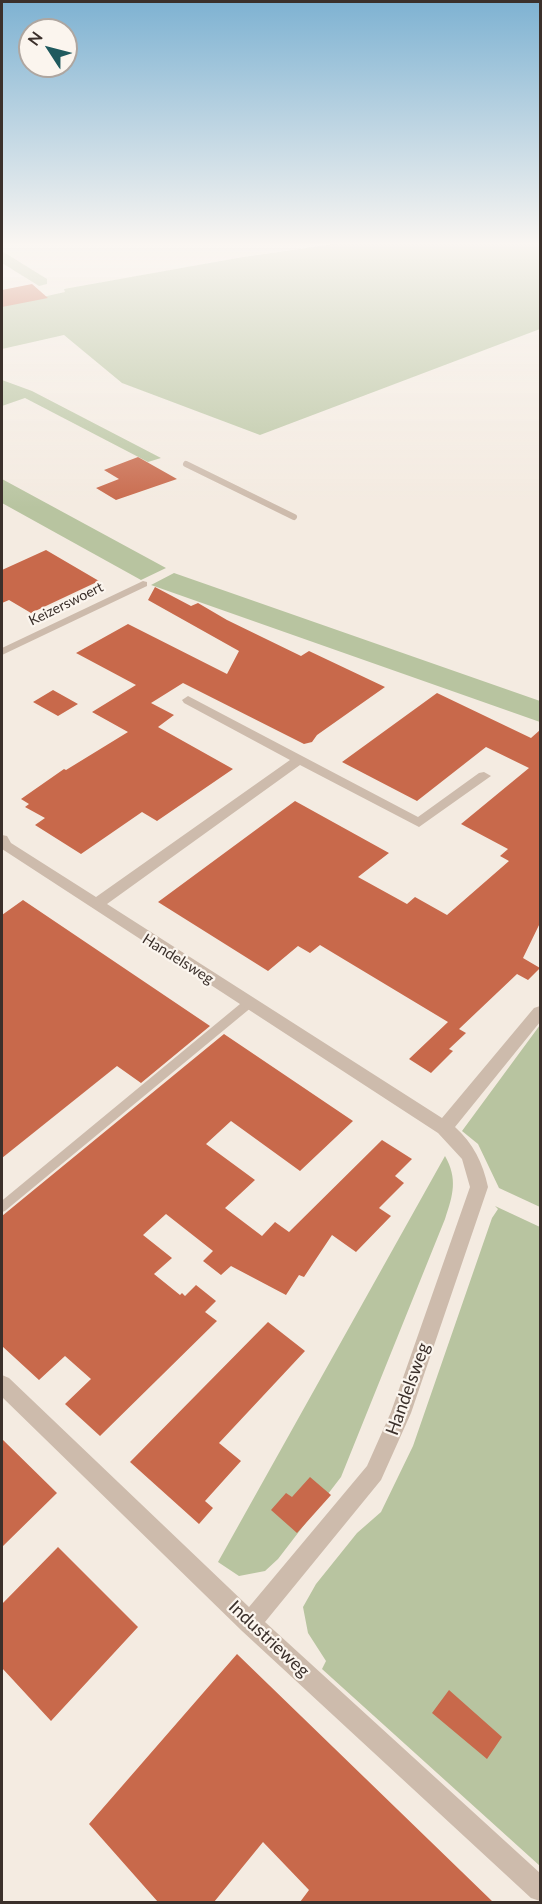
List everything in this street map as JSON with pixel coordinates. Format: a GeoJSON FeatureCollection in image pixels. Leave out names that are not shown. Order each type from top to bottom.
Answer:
{"type":"FeatureCollection","features":[{"type":"Feature","properties":{"kind":"street","name":"Keizerswoert"},"geometry":{"type":"LineString","coordinates":[[2,652],[143,584]]}},
{"type":"Feature","properties":{"kind":"street"},"geometry":{"type":"LineString","coordinates":[[188,700],[418,823],[484,776]]}},
{"type":"Feature","properties":{"kind":"street"},"geometry":{"type":"LineString","coordinates":[[95,905],[298,760]]}},
{"type":"Feature","properties":{"kind":"street","name":"Handelsweg"},"geometry":{"type":"LineString","coordinates":[[2,839],[6,846],[95,905],[444,1128],[468,1152],[476,1169],[479,1187],[401,1413],[374,1473],[250,1623]]}},
{"type":"Feature","properties":{"kind":"street"},"geometry":{"type":"LineString","coordinates":[[444,1128],[540,1012]]}},
{"type":"Feature","properties":{"kind":"street","name":"Industrieweg"},"geometry":{"type":"LineString","coordinates":[[2,1384],[250,1623],[540,1889]]}},
{"type":"Feature","properties":{"kind":"lane"},"geometry":{"type":"LineString","coordinates":[[186,464],[294,517]]}},
{"type":"Feature","properties":{"kind":"lane"},"geometry":{"type":"LineString","coordinates":[[2,1207],[249,1003]]}},
{"type":"Feature","properties":{"kind":"green space"},"geometry":{"type":"Polygon","coordinates":[[[2,331],[535,331],[260,435],[122,383],[64,335],[2,349],[2,331]]]}},
{"type":"Feature","properties":{"kind":"green space"},"geometry":{"type":"Polygon","coordinates":[[[2,380],[32,391],[161,458],[148,462],[25,398],[2,406],[2,380]]]}},
{"type":"Feature","properties":{"kind":"green space"},"geometry":{"type":"Polygon","coordinates":[[[2,479],[166,568],[141,580],[2,503],[2,479]]]}},
{"type":"Feature","properties":{"kind":"green space"},"geometry":{"type":"Polygon","coordinates":[[[174,573],[540,701],[540,722],[151,585],[174,573]]]}},
{"type":"Feature","properties":{"kind":"green space"},"geometry":{"type":"Polygon","coordinates":[[[540,1025],[540,1207],[499,1188],[478,1144],[462,1131],[540,1025]]]}},
{"type":"Feature","properties":{"kind":"green space"},"geometry":{"type":"Polygon","coordinates":[[[445,1156],[453,1180],[448,1210],[341,1477],[278,1559],[265,1571],[239,1576],[218,1562],[445,1156]]]}},
{"type":"Feature","properties":{"kind":"green space"},"geometry":{"type":"Polygon","coordinates":[[[495,1206],[540,1227],[540,1866],[322,1669],[326,1661],[308,1633],[303,1607],[316,1584],[357,1533],[381,1512],[413,1446],[492,1218],[498,1209],[495,1206]]]}},
{"type":"Feature","properties":{"kind":"building"},"geometry":{"type":"Polygon","coordinates":[[[138,457],[177,479],[116,500],[96,488],[119,479],[104,470],[138,457]]]}},
{"type":"Feature","properties":{"kind":"building"},"geometry":{"type":"Polygon","coordinates":[[[46,550],[99,581],[31,613],[9,600],[2,603],[2,570],[46,550]]]}},
{"type":"Feature","properties":{"kind":"building"},"geometry":{"type":"Polygon","coordinates":[[[155,587],[191,606],[198,603],[227,620],[301,656],[309,651],[385,687],[317,735],[312,742],[304,744],[183,683],[151,703],[174,715],[158,727],[233,769],[157,821],[142,812],[81,854],[35,825],[45,818],[25,807],[29,804],[21,799],[64,769],[66,770],[128,732],[92,712],[136,685],[76,653],[128,624],[227,674],[239,651],[148,600],[155,587]]]}},
{"type":"Feature","properties":{"kind":"building"},"geometry":{"type":"Polygon","coordinates":[[[53,690],[78,704],[58,716],[33,702],[53,690]]]}},
{"type":"Feature","properties":{"kind":"building"},"geometry":{"type":"Polygon","coordinates":[[[437,693],[531,738],[540,730],[540,923],[523,958],[540,968],[528,980],[517,974],[459,1029],[466,1033],[449,1049],[453,1051],[431,1073],[409,1059],[448,1022],[320,945],[310,953],[298,946],[268,971],[158,902],[295,801],[389,853],[358,877],[407,904],[415,897],[447,915],[509,861],[500,856],[508,849],[461,824],[529,768],[486,747],[417,801],[342,762],[437,693]]]}},
{"type":"Feature","properties":{"kind":"building"},"geometry":{"type":"Polygon","coordinates":[[[23,900],[210,1026],[141,1083],[117,1066],[2,1158],[2,915],[23,900]]]}},
{"type":"Feature","properties":{"kind":"building"},"geometry":{"type":"Polygon","coordinates":[[[224,1034],[353,1121],[300,1171],[231,1121],[206,1144],[255,1180],[225,1208],[262,1236],[275,1222],[289,1232],[382,1140],[412,1159],[395,1176],[404,1183],[379,1208],[391,1216],[356,1252],[332,1235],[304,1277],[299,1275],[286,1295],[231,1266],[221,1275],[203,1261],[213,1251],[166,1214],[143,1235],[172,1258],[154,1274],[180,1295],[182,1293],[185,1296],[196,1285],[216,1301],[205,1312],[217,1321],[100,1436],[65,1404],[91,1379],[65,1356],[39,1380],[2,1346],[2,1216],[224,1034]]]}},
{"type":"Feature","properties":{"kind":"building"},"geometry":{"type":"Polygon","coordinates":[[[268,1322],[305,1351],[219,1443],[241,1461],[205,1501],[213,1508],[199,1524],[130,1462],[268,1322]]]}},
{"type":"Feature","properties":{"kind":"building"},"geometry":{"type":"Polygon","coordinates":[[[2,1439],[57,1493],[2,1547],[2,1439]]]}},
{"type":"Feature","properties":{"kind":"building"},"geometry":{"type":"Polygon","coordinates":[[[310,1477],[331,1495],[297,1533],[271,1510],[286,1493],[292,1497],[310,1477]]]}},
{"type":"Feature","properties":{"kind":"building"},"geometry":{"type":"Polygon","coordinates":[[[58,1547],[138,1627],[51,1721],[2,1668],[2,1604],[58,1547]]]}},
{"type":"Feature","properties":{"kind":"building"},"geometry":{"type":"Polygon","coordinates":[[[237,1654],[493,1902],[300,1902],[309,1890],[263,1842],[214,1902],[158,1902],[89,1824],[237,1654]]]}},
{"type":"Feature","properties":{"kind":"building"},"geometry":{"type":"Polygon","coordinates":[[[449,1690],[502,1737],[487,1759],[432,1713],[449,1690]]]}}]}
